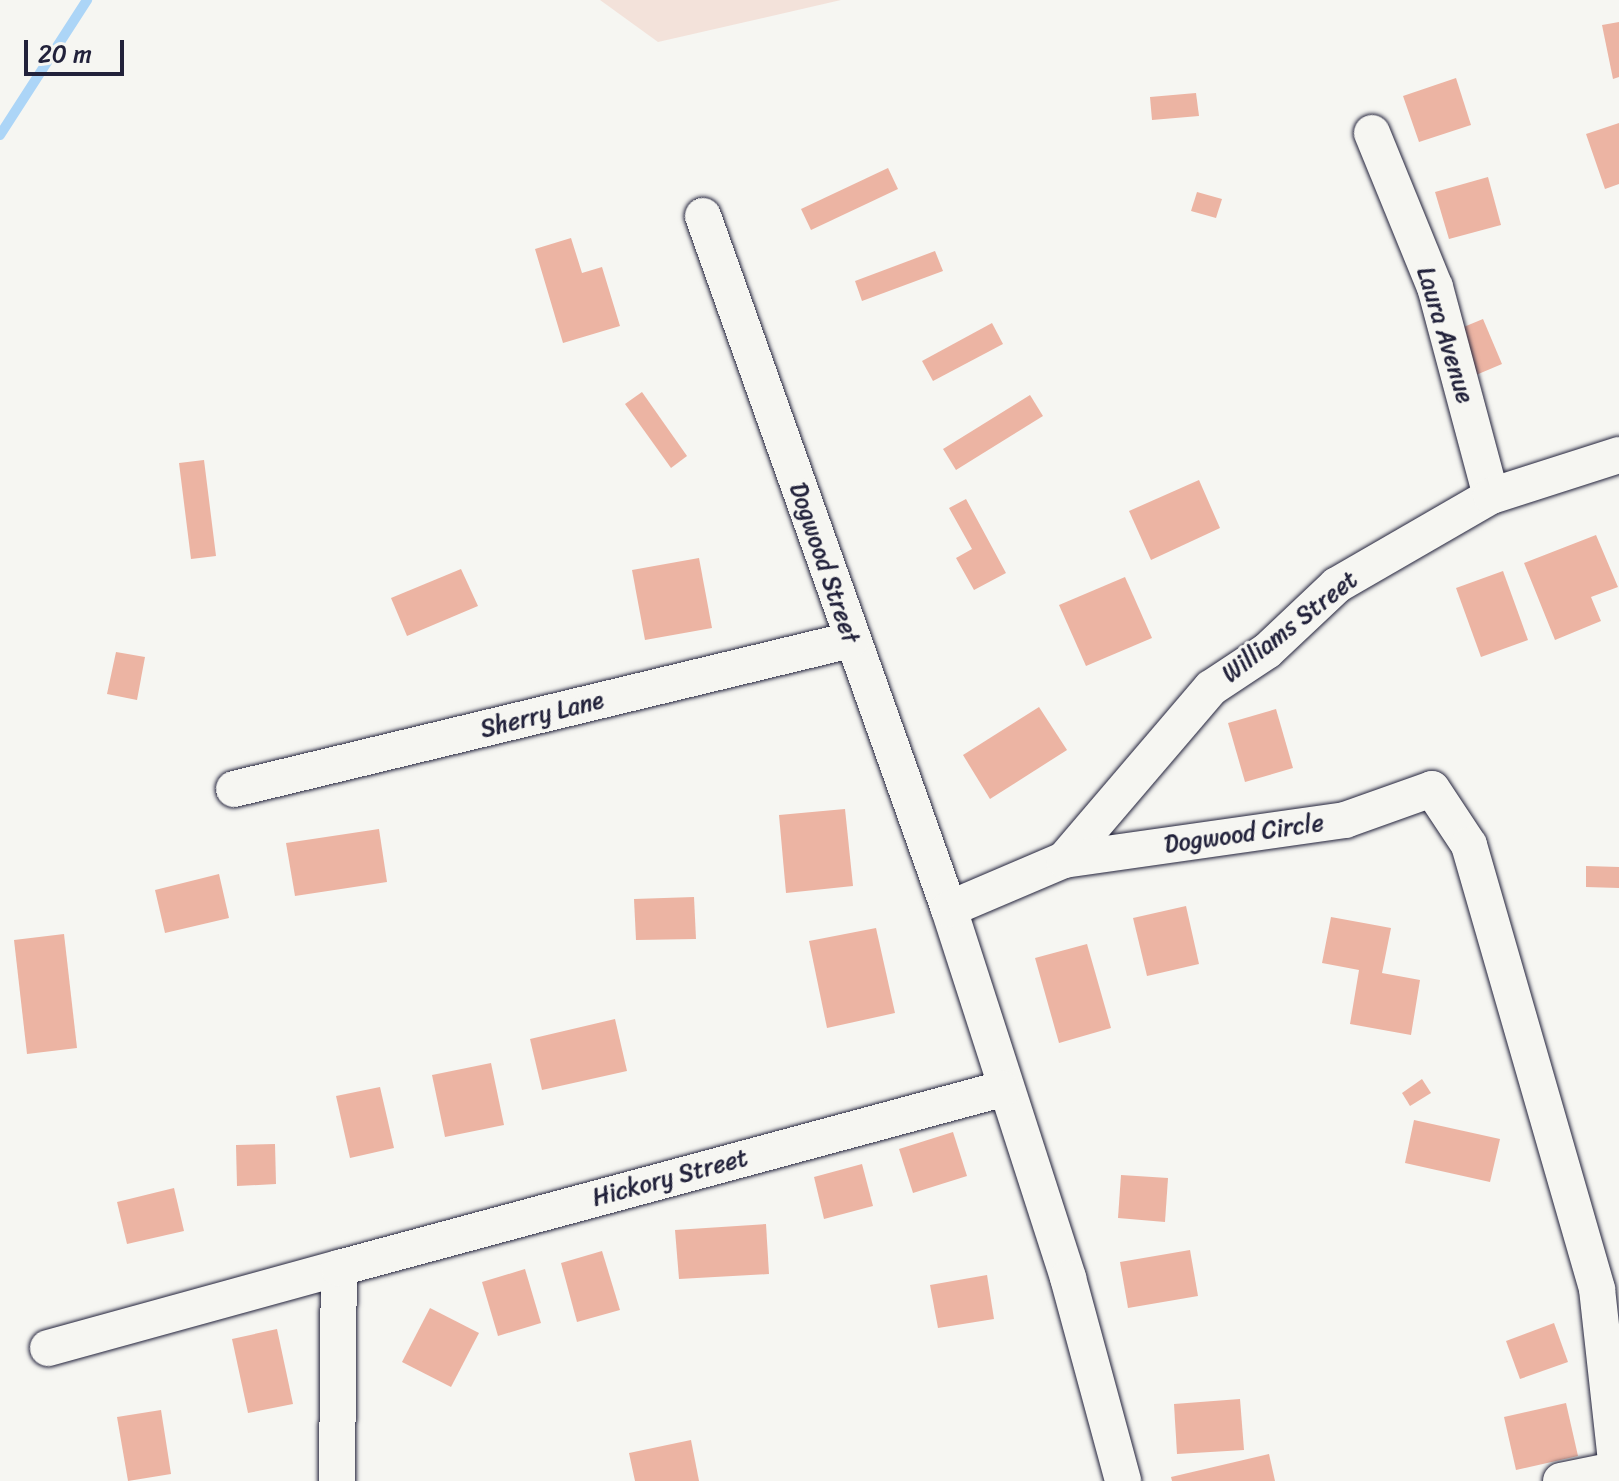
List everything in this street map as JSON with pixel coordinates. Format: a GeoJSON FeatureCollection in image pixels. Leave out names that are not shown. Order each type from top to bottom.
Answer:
{"type":"FeatureCollection","features":[{"type":"Feature","properties":{"kind":"street","name":"Laura Avenue"},"geometry":{"type":"LineString","coordinates":[[1372,133],[1435,287],[1491,496]]}},
{"type":"Feature","properties":{"kind":"street","name":"Dogwood Street"},"geometry":{"type":"LineString","coordinates":[[703,216],[949,909]]}},
{"type":"Feature","properties":{"kind":"street","name":"Williams Street"},"geometry":{"type":"LineString","coordinates":[[1064,860],[1211,688],[1267,651],[1337,585],[1491,496],[1619,455]]}},
{"type":"Feature","properties":{"kind":"street","name":"Sherry Lane"},"geometry":{"type":"LineString","coordinates":[[234,789],[851,640]]}},
{"type":"Feature","properties":{"kind":"street","name":"Dogwood Circle"},"geometry":{"type":"LineString","coordinates":[[949,909],[1064,860],[1345,820],[1432,789],[1469,845],[1597,1289],[1618,1469]]}},
{"type":"Feature","properties":{"kind":"street"},"geometry":{"type":"LineString","coordinates":[[949,909],[1002,1089],[1068,1278],[1123,1481]]}},
{"type":"Feature","properties":{"kind":"street","name":"Hickory Street"},"geometry":{"type":"LineString","coordinates":[[48,1348],[1002,1089]]}},
{"type":"Feature","properties":{"kind":"street"},"geometry":{"type":"LineString","coordinates":[[337,1481],[339,1268]]}},
{"type":"Feature","properties":{"kind":"street"},"geometry":{"type":"LineString","coordinates":[[1561,1481],[1618,1469]]}},
{"type":"Feature","properties":{"kind":"shaded area"},"geometry":{"type":"Polygon","coordinates":[[[600,0],[841,0],[658,42],[600,0]]]}},
{"type":"Feature","properties":{"kind":"building"},"geometry":{"type":"Polygon","coordinates":[[[1619,22],[1619,77],[1613,79],[1602,25],[1619,22]]]}},
{"type":"Feature","properties":{"kind":"building"},"geometry":{"type":"Polygon","coordinates":[[[1456,78],[1471,125],[1419,142],[1403,96],[1456,78]]]}},
{"type":"Feature","properties":{"kind":"building"},"geometry":{"type":"Polygon","coordinates":[[[1196,93],[1199,116],[1152,120],[1150,97],[1196,93]]]}},
{"type":"Feature","properties":{"kind":"building"},"geometry":{"type":"Polygon","coordinates":[[[1619,123],[1619,184],[1605,189],[1586,134],[1619,123]]]}},
{"type":"Feature","properties":{"kind":"building"},"geometry":{"type":"Polygon","coordinates":[[[888,168],[898,189],[811,230],[801,209],[888,168]]]}},
{"type":"Feature","properties":{"kind":"building"},"geometry":{"type":"Polygon","coordinates":[[[1488,177],[1501,225],[1449,239],[1435,192],[1488,177]]]}},
{"type":"Feature","properties":{"kind":"building"},"geometry":{"type":"Polygon","coordinates":[[[1197,192],[1222,199],[1216,218],[1191,211],[1197,192]]]}},
{"type":"Feature","properties":{"kind":"building"},"geometry":{"type":"Polygon","coordinates":[[[571,238],[582,273],[602,267],[620,326],[563,343],[535,249],[571,238]]]}},
{"type":"Feature","properties":{"kind":"building"},"geometry":{"type":"Polygon","coordinates":[[[935,251],[943,271],[862,301],[855,281],[935,251]]]}},
{"type":"Feature","properties":{"kind":"building"},"geometry":{"type":"Polygon","coordinates":[[[1483,319],[1502,364],[1457,383],[1437,338],[1483,319]]]}},
{"type":"Feature","properties":{"kind":"building"},"geometry":{"type":"Polygon","coordinates":[[[992,323],[1003,344],[933,381],[922,361],[992,323]]]}},
{"type":"Feature","properties":{"kind":"building"},"geometry":{"type":"Polygon","coordinates":[[[642,392],[687,456],[671,468],[625,404],[642,392]]]}},
{"type":"Feature","properties":{"kind":"building"},"geometry":{"type":"Polygon","coordinates":[[[1030,395],[1043,416],[956,470],[943,449],[1030,395]]]}},
{"type":"Feature","properties":{"kind":"building"},"geometry":{"type":"Polygon","coordinates":[[[204,460],[216,556],[191,559],[179,463],[204,460]]]}},
{"type":"Feature","properties":{"kind":"building"},"geometry":{"type":"Polygon","coordinates":[[[1199,480],[1220,528],[1151,560],[1129,511],[1199,480]]]}},
{"type":"Feature","properties":{"kind":"building"},"geometry":{"type":"Polygon","coordinates":[[[966,499],[1006,573],[974,590],[956,558],[972,549],[949,508],[966,499]]]}},
{"type":"Feature","properties":{"kind":"building"},"geometry":{"type":"Polygon","coordinates":[[[1596,535],[1618,587],[1591,597],[1601,621],[1555,640],[1524,563],[1596,535]]]}},
{"type":"Feature","properties":{"kind":"building"},"geometry":{"type":"Polygon","coordinates":[[[699,558],[712,628],[645,640],[632,570],[699,558]]]}},
{"type":"Feature","properties":{"kind":"building"},"geometry":{"type":"Polygon","coordinates":[[[461,569],[478,606],[407,636],[391,598],[461,569]]]}},
{"type":"Feature","properties":{"kind":"building"},"geometry":{"type":"Polygon","coordinates":[[[1503,571],[1528,640],[1481,657],[1456,588],[1503,571]]]}},
{"type":"Feature","properties":{"kind":"building"},"geometry":{"type":"Polygon","coordinates":[[[1125,577],[1152,638],[1086,666],[1059,605],[1125,577]]]}},
{"type":"Feature","properties":{"kind":"building"},"geometry":{"type":"Polygon","coordinates":[[[116,652],[145,657],[137,700],[107,694],[116,652]]]}},
{"type":"Feature","properties":{"kind":"building"},"geometry":{"type":"Polygon","coordinates":[[[1039,707],[1067,750],[990,799],[963,755],[1039,707]]]}},
{"type":"Feature","properties":{"kind":"building"},"geometry":{"type":"Polygon","coordinates":[[[1276,709],[1293,768],[1245,782],[1228,723],[1276,709]]]}},
{"type":"Feature","properties":{"kind":"building"},"geometry":{"type":"Polygon","coordinates":[[[845,809],[853,886],[786,893],[779,815],[845,809]]]}},
{"type":"Feature","properties":{"kind":"building"},"geometry":{"type":"Polygon","coordinates":[[[379,829],[387,882],[295,896],[286,843],[379,829]]]}},
{"type":"Feature","properties":{"kind":"building"},"geometry":{"type":"Polygon","coordinates":[[[1586,866],[1619,867],[1619,888],[1586,887],[1586,866]]]}},
{"type":"Feature","properties":{"kind":"building"},"geometry":{"type":"Polygon","coordinates":[[[219,874],[229,918],[165,933],[155,890],[219,874]]]}},
{"type":"Feature","properties":{"kind":"building"},"geometry":{"type":"Polygon","coordinates":[[[694,897],[696,939],[636,940],[634,899],[694,897]]]}},
{"type":"Feature","properties":{"kind":"building"},"geometry":{"type":"Polygon","coordinates":[[[1186,906],[1199,964],[1147,976],[1133,918],[1186,906]]]}},
{"type":"Feature","properties":{"kind":"building"},"geometry":{"type":"Polygon","coordinates":[[[1331,917],[1391,928],[1382,973],[1420,980],[1411,1035],[1350,1024],[1359,970],[1322,963],[1331,917]]]}},
{"type":"Feature","properties":{"kind":"building"},"geometry":{"type":"Polygon","coordinates":[[[876,928],[895,1013],[827,1028],[809,941],[876,928]]]}},
{"type":"Feature","properties":{"kind":"building"},"geometry":{"type":"Polygon","coordinates":[[[64,934],[77,1048],[27,1054],[14,940],[64,934]]]}},
{"type":"Feature","properties":{"kind":"building"},"geometry":{"type":"Polygon","coordinates":[[[1087,944],[1111,1028],[1059,1043],[1035,958],[1087,944]]]}},
{"type":"Feature","properties":{"kind":"building"},"geometry":{"type":"Polygon","coordinates":[[[615,1019],[627,1071],[542,1090],[530,1039],[615,1019]]]}},
{"type":"Feature","properties":{"kind":"building"},"geometry":{"type":"Polygon","coordinates":[[[491,1063],[504,1125],[445,1137],[432,1075],[491,1063]]]}},
{"type":"Feature","properties":{"kind":"building"},"geometry":{"type":"Polygon","coordinates":[[[1422,1079],[1431,1093],[1410,1106],[1402,1093],[1422,1079]]]}},
{"type":"Feature","properties":{"kind":"building"},"geometry":{"type":"Polygon","coordinates":[[[380,1087],[394,1148],[350,1158],[336,1096],[380,1087]]]}},
{"type":"Feature","properties":{"kind":"building"},"geometry":{"type":"Polygon","coordinates":[[[1414,1120],[1500,1139],[1490,1182],[1405,1163],[1414,1120]]]}},
{"type":"Feature","properties":{"kind":"building"},"geometry":{"type":"Polygon","coordinates":[[[953,1132],[967,1176],[913,1193],[899,1149],[953,1132]]]}},
{"type":"Feature","properties":{"kind":"building"},"geometry":{"type":"Polygon","coordinates":[[[275,1144],[276,1184],[237,1186],[236,1145],[275,1144]]]}},
{"type":"Feature","properties":{"kind":"building"},"geometry":{"type":"Polygon","coordinates":[[[862,1164],[873,1206],[824,1219],[814,1177],[862,1164]]]}},
{"type":"Feature","properties":{"kind":"building"},"geometry":{"type":"Polygon","coordinates":[[[1121,1175],[1168,1178],[1165,1222],[1118,1218],[1121,1175]]]}},
{"type":"Feature","properties":{"kind":"building"},"geometry":{"type":"Polygon","coordinates":[[[174,1188],[184,1231],[127,1244],[117,1202],[174,1188]]]}},
{"type":"Feature","properties":{"kind":"building"},"geometry":{"type":"Polygon","coordinates":[[[766,1224],[769,1274],[679,1279],[675,1230],[766,1224]]]}},
{"type":"Feature","properties":{"kind":"building"},"geometry":{"type":"Polygon","coordinates":[[[1190,1250],[1198,1296],[1128,1308],[1120,1262],[1190,1250]]]}},
{"type":"Feature","properties":{"kind":"building"},"geometry":{"type":"Polygon","coordinates":[[[602,1251],[620,1310],[577,1322],[561,1263],[602,1251]]]}},
{"type":"Feature","properties":{"kind":"building"},"geometry":{"type":"Polygon","coordinates":[[[525,1269],[541,1323],[498,1336],[482,1282],[525,1269]]]}},
{"type":"Feature","properties":{"kind":"building"},"geometry":{"type":"Polygon","coordinates":[[[987,1275],[994,1319],[938,1328],[930,1285],[987,1275]]]}},
{"type":"Feature","properties":{"kind":"building"},"geometry":{"type":"Polygon","coordinates":[[[430,1308],[479,1333],[451,1387],[402,1362],[430,1308]]]}},
{"type":"Feature","properties":{"kind":"building"},"geometry":{"type":"Polygon","coordinates":[[[1554,1323],[1568,1362],[1520,1379],[1506,1341],[1554,1323]]]}},
{"type":"Feature","properties":{"kind":"building"},"geometry":{"type":"Polygon","coordinates":[[[277,1329],[293,1404],[248,1413],[232,1339],[277,1329]]]}},
{"type":"Feature","properties":{"kind":"building"},"geometry":{"type":"Polygon","coordinates":[[[1240,1399],[1244,1450],[1177,1454],[1174,1404],[1240,1399]]]}},
{"type":"Feature","properties":{"kind":"building"},"geometry":{"type":"Polygon","coordinates":[[[1566,1403],[1578,1456],[1516,1470],[1504,1417],[1566,1403]]]}},
{"type":"Feature","properties":{"kind":"building"},"geometry":{"type":"Polygon","coordinates":[[[161,1410],[171,1474],[128,1481],[117,1417],[161,1410]]]}},
{"type":"Feature","properties":{"kind":"building"},"geometry":{"type":"Polygon","coordinates":[[[691,1440],[699,1481],[635,1481],[629,1453],[691,1440]]]}},
{"type":"Feature","properties":{"kind":"building"},"geometry":{"type":"Polygon","coordinates":[[[1269,1454],[1275,1481],[1172,1481],[1171,1477],[1269,1454]]]}},
{"type":"Feature","properties":{"kind":"waterway"},"geometry":{"type":"LineString","coordinates":[[0,135],[87,0]]}}]}
